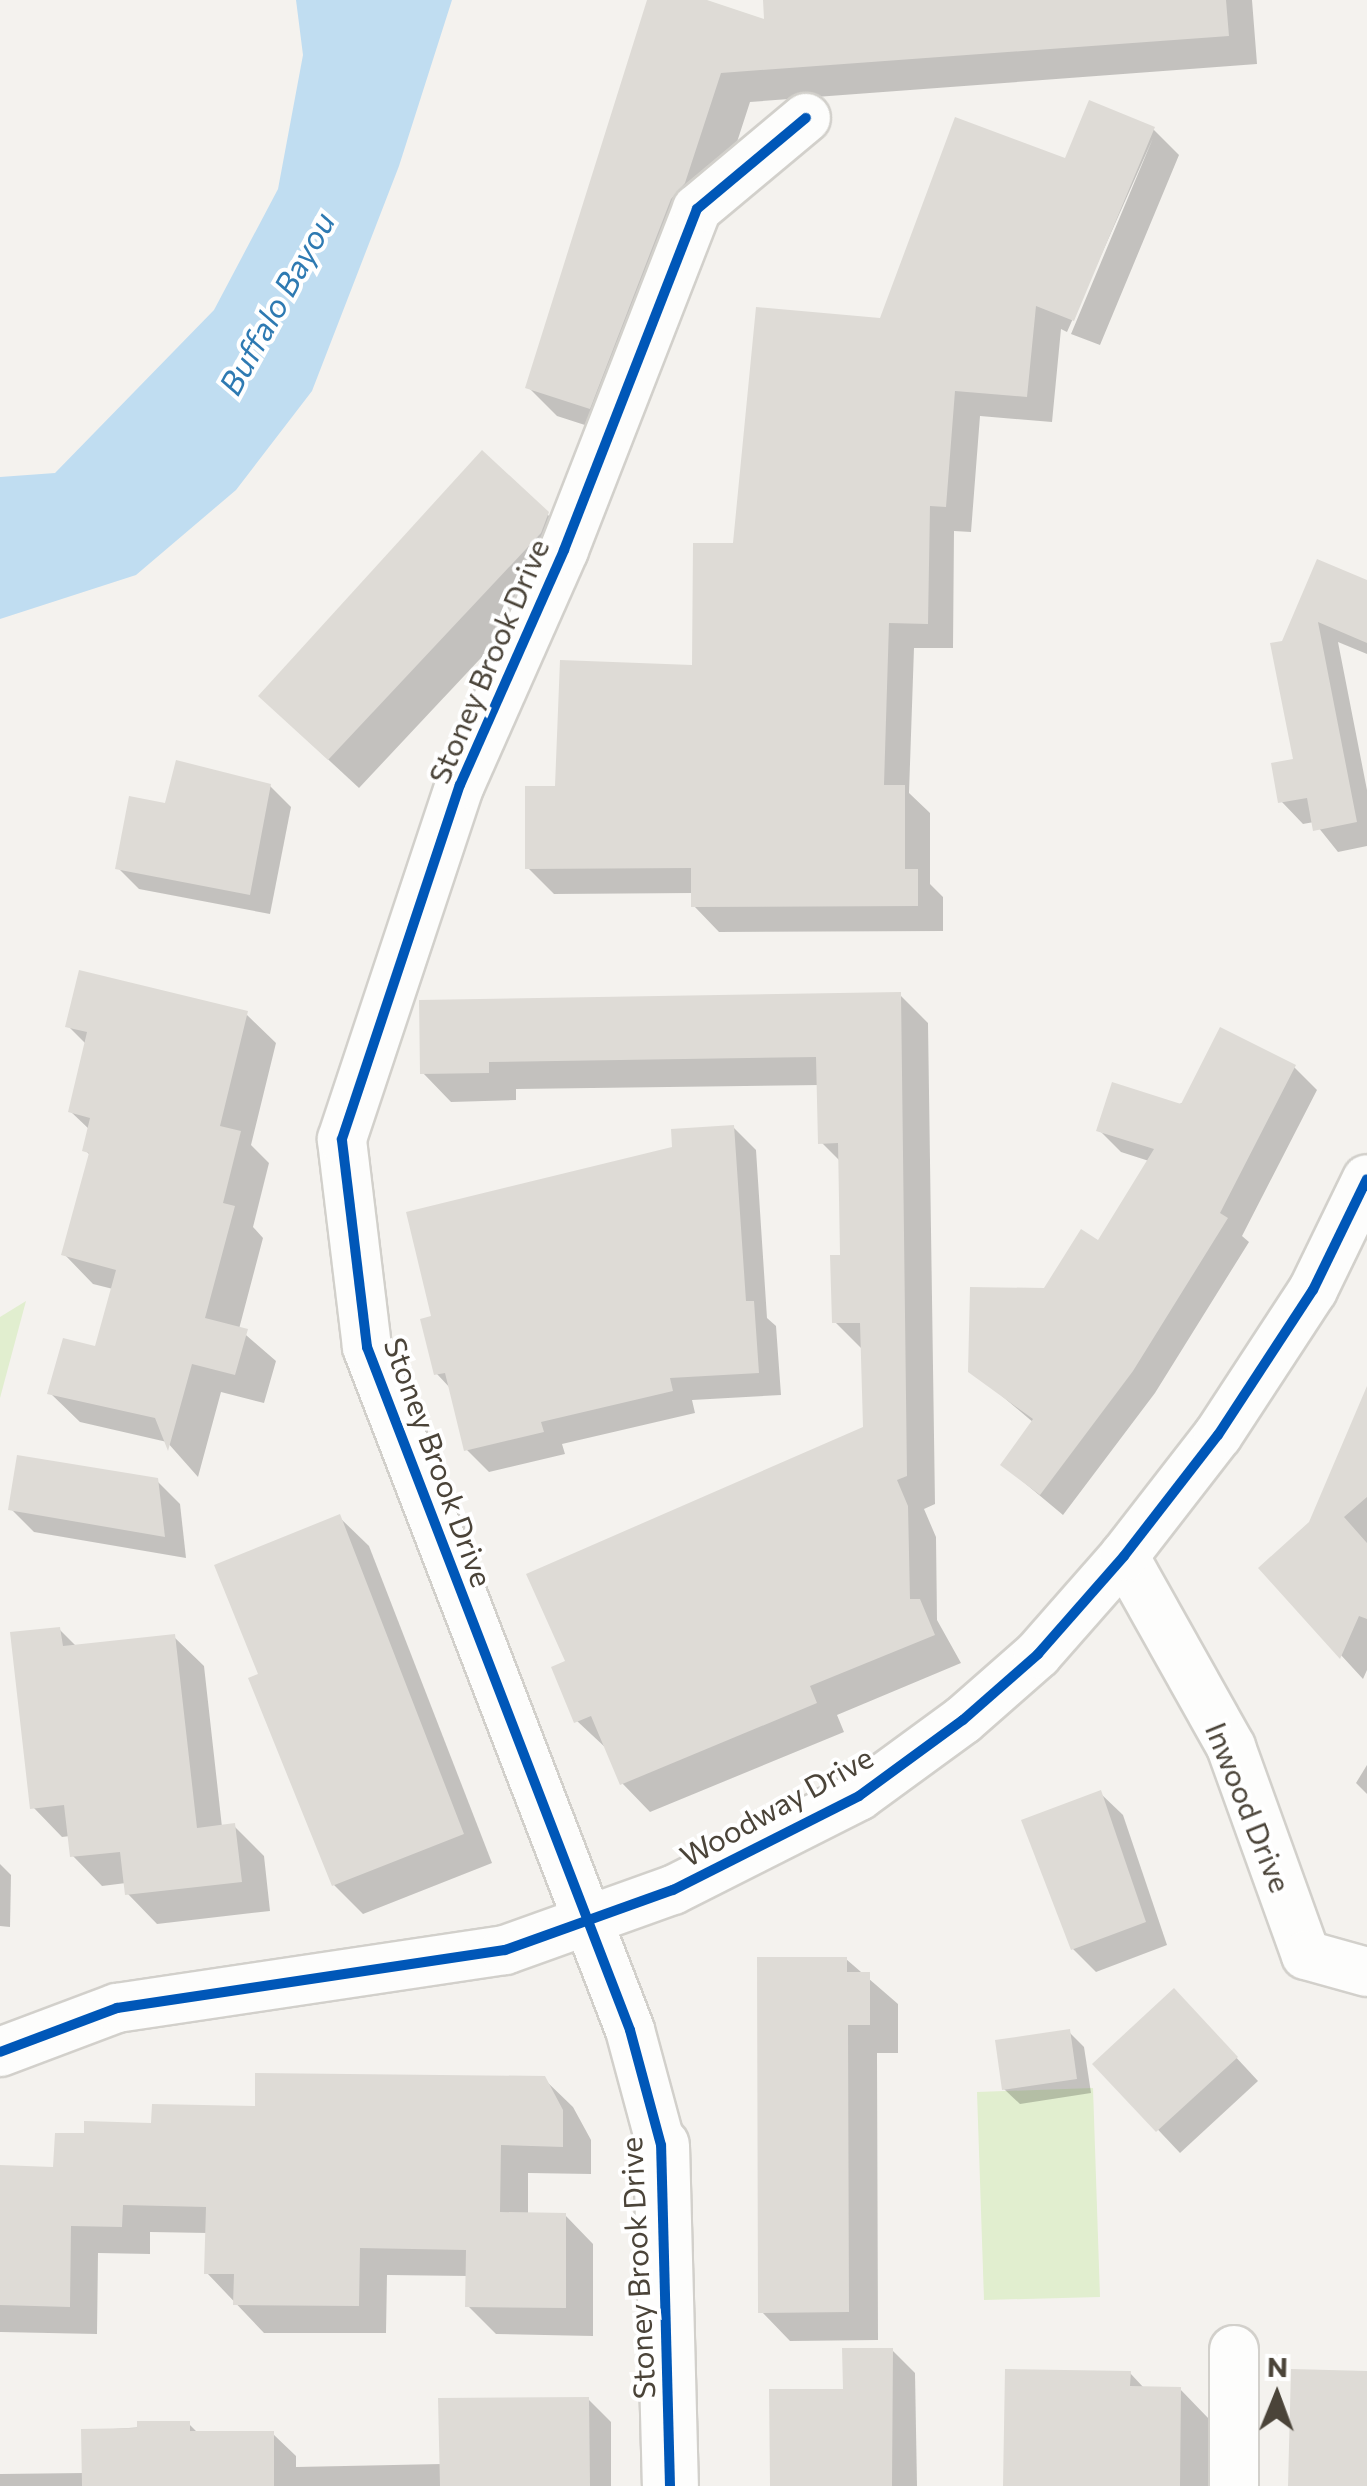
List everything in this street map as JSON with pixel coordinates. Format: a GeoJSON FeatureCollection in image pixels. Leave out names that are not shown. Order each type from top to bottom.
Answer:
{"type":"FeatureCollection","features":[{"type":"Feature","properties":{"kind":"street","name":"Stoney Brook Drive"},"geometry":{"type":"LineString","coordinates":[[670,2486],[662,2145],[630,2030],[367,1347],[342,1140],[460,785],[564,550],[697,208],[806,118]]}},
{"type":"Feature","properties":{"kind":"street","name":"Woodway Drive"},"geometry":{"type":"LineString","coordinates":[[0,2052],[116,2008],[505,1950],[673,1890],[859,1796],[963,1720],[1038,1654],[1124,1556],[1218,1435],[1313,1290],[1367,1178]]}},
{"type":"Feature","properties":{"kind":"street","name":"Inwood Drive"},"geometry":{"type":"LineString","coordinates":[[1124,1556],[1231,1747],[1306,1955],[1367,1972]]}},
{"type":"Feature","properties":{"kind":"street"},"geometry":{"type":"LineString","coordinates":[[1234,2350],[1234,2486]]}},
{"type":"Feature","properties":{"kind":"green space"},"geometry":{"type":"Polygon","coordinates":[[[26,1301],[0,1398],[0,1317],[26,1301]]]}},
{"type":"Feature","properties":{"kind":"green space"},"geometry":{"type":"Polygon","coordinates":[[[1093,2088],[1100,2297],[984,2300],[977,2092],[1093,2088]]]}},
{"type":"Feature","properties":{"kind":"water","name":"Buffalo Bayou"},"geometry":{"type":"Polygon","coordinates":[[[296,0],[452,0],[399,166],[312,391],[236,490],[136,575],[0,619],[0,477],[55,473],[214,310],[278,189],[303,55],[296,0]]]}},
{"type":"Feature","properties":{"kind":"building"},"geometry":{"type":"Polygon","coordinates":[[[647,0],[707,0],[764,19],[763,0],[1226,0],[1229,36],[721,73],[685,183],[671,199],[590,409],[525,388],[647,0]]]}},
{"type":"Feature","properties":{"kind":"building"},"geometry":{"type":"Polygon","coordinates":[[[1089,100],[1155,127],[1074,321],[1036,306],[1027,397],[955,391],[946,507],[930,506],[928,624],[889,623],[884,785],[905,785],[905,869],[918,869],[918,906],[691,907],[691,868],[525,869],[525,786],[555,786],[560,660],[692,665],[693,543],[733,543],[756,307],[880,318],[955,117],[1065,158],[1089,100]]]}},
{"type":"Feature","properties":{"kind":"building"},"geometry":{"type":"Polygon","coordinates":[[[482,450],[549,512],[541,533],[328,760],[258,696],[482,450]]]}},
{"type":"Feature","properties":{"kind":"building"},"geometry":{"type":"Polygon","coordinates":[[[1317,559],[1367,580],[1367,643],[1318,622],[1357,822],[1313,831],[1307,798],[1278,803],[1271,763],[1293,759],[1270,643],[1282,641],[1317,559]]]}},
{"type":"Feature","properties":{"kind":"building"},"geometry":{"type":"Polygon","coordinates":[[[176,760],[271,784],[250,895],[115,869],[129,796],[165,803],[176,760]]]}},
{"type":"Feature","properties":{"kind":"building"},"geometry":{"type":"Polygon","coordinates":[[[79,970],[248,1011],[220,1126],[241,1131],[223,1203],[235,1206],[205,1318],[248,1329],[235,1375],[192,1364],[168,1451],[155,1418],[47,1394],[63,1338],[95,1346],[116,1270],[61,1255],[89,1153],[82,1151],[90,1118],[68,1112],[87,1032],[65,1027],[79,970]]]}},
{"type":"Feature","properties":{"kind":"building"},"geometry":{"type":"Polygon","coordinates":[[[901,992],[907,1476],[897,1480],[908,1506],[910,1599],[920,1599],[935,1635],[810,1686],[817,1703],[620,1785],[591,1716],[574,1723],[551,1667],[565,1661],[526,1574],[863,1427],[860,1323],[832,1323],[830,1255],[840,1255],[838,1143],[818,1144],[816,1057],[489,1062],[489,1073],[420,1074],[419,1000],[901,992]]]}},
{"type":"Feature","properties":{"kind":"building"},"geometry":{"type":"Polygon","coordinates":[[[1220,1027],[1296,1065],[1220,1213],[1228,1218],[1133,1371],[1040,1495],[1000,1465],[1033,1419],[968,1372],[970,1287],[1044,1288],[1081,1229],[1098,1240],[1154,1149],[1096,1131],[1112,1082],[1181,1104],[1220,1027]]]}},
{"type":"Feature","properties":{"kind":"building"},"geometry":{"type":"Polygon","coordinates":[[[734,1125],[746,1301],[754,1301],[759,1373],[670,1378],[673,1391],[541,1422],[544,1432],[464,1451],[445,1373],[434,1375],[420,1319],[431,1316],[406,1212],[672,1147],[671,1129],[734,1125]]]}},
{"type":"Feature","properties":{"kind":"building"},"geometry":{"type":"Polygon","coordinates":[[[1367,1386],[1367,1497],[1344,1517],[1367,1543],[1367,1619],[1359,1616],[1340,1659],[1258,1568],[1309,1522],[1367,1386]]]}},
{"type":"Feature","properties":{"kind":"building"},"geometry":{"type":"Polygon","coordinates":[[[17,1455],[158,1478],[165,1537],[8,1510],[17,1455]]]}},
{"type":"Feature","properties":{"kind":"building"},"geometry":{"type":"Polygon","coordinates":[[[340,1514],[464,1834],[332,1886],[248,1678],[258,1674],[214,1565],[340,1514]]]}},
{"type":"Feature","properties":{"kind":"building"},"geometry":{"type":"Polygon","coordinates":[[[60,1627],[63,1646],[175,1634],[197,1828],[235,1823],[242,1882],[125,1895],[120,1852],[70,1857],[64,1805],[30,1809],[10,1632],[60,1627]]]}},
{"type":"Feature","properties":{"kind":"building"},"geometry":{"type":"Polygon","coordinates":[[[1101,1790],[1146,1922],[1071,1950],[1021,1820],[1101,1790]]]}},
{"type":"Feature","properties":{"kind":"building"},"geometry":{"type":"Polygon","coordinates":[[[757,1957],[847,1957],[847,1972],[870,1972],[870,2025],[848,2025],[849,2312],[758,2313],[757,1957]]]}},
{"type":"Feature","properties":{"kind":"building"},"geometry":{"type":"Polygon","coordinates":[[[1174,1988],[1238,2057],[1156,2132],[1092,2064],[1174,1988]]]}},
{"type":"Feature","properties":{"kind":"building"},"geometry":{"type":"Polygon","coordinates":[[[1070,2029],[1077,2079],[1002,2090],[995,2040],[1070,2029]]]}},
{"type":"Feature","properties":{"kind":"building"},"geometry":{"type":"Polygon","coordinates":[[[255,2073],[545,2076],[563,2110],[563,2147],[501,2145],[500,2212],[566,2213],[566,2308],[465,2307],[466,2250],[360,2248],[359,2306],[233,2305],[234,2274],[204,2274],[206,2207],[123,2205],[122,2227],[71,2226],[70,2307],[0,2305],[0,2165],[53,2167],[55,2133],[84,2133],[84,2121],[151,2123],[152,2104],[255,2106],[255,2073]]]}},
{"type":"Feature","properties":{"kind":"building"},"geometry":{"type":"Polygon","coordinates":[[[842,2348],[893,2348],[892,2486],[770,2486],[769,2389],[843,2389],[842,2348]]]}},
{"type":"Feature","properties":{"kind":"building"},"geometry":{"type":"Polygon","coordinates":[[[1005,2369],[1131,2371],[1130,2386],[1181,2387],[1180,2486],[1003,2486],[1005,2369]]]}},
{"type":"Feature","properties":{"kind":"building"},"geometry":{"type":"Polygon","coordinates":[[[1291,2369],[1367,2371],[1367,2486],[1288,2486],[1291,2369]]]}},
{"type":"Feature","properties":{"kind":"building"},"geometry":{"type":"Polygon","coordinates":[[[589,2397],[590,2486],[440,2486],[438,2398],[589,2397]]]}},
{"type":"Feature","properties":{"kind":"building"},"geometry":{"type":"Polygon","coordinates":[[[137,2421],[190,2421],[190,2431],[274,2431],[274,2486],[82,2486],[81,2429],[137,2428],[137,2421]]]}},
{"type":"Feature","properties":{"kind":"cycle path"},"geometry":{"type":"LineString","coordinates":[[670,2486],[661,2145],[630,2030],[367,1347],[342,1139],[460,785],[564,550],[697,209],[806,118]]}},
{"type":"Feature","properties":{"kind":"cycle path"},"geometry":{"type":"LineString","coordinates":[[0,2052],[117,2008],[505,1950],[673,1890],[859,1796],[963,1720],[1038,1654],[1124,1556],[1218,1435],[1313,1290],[1367,1179]]}}]}
